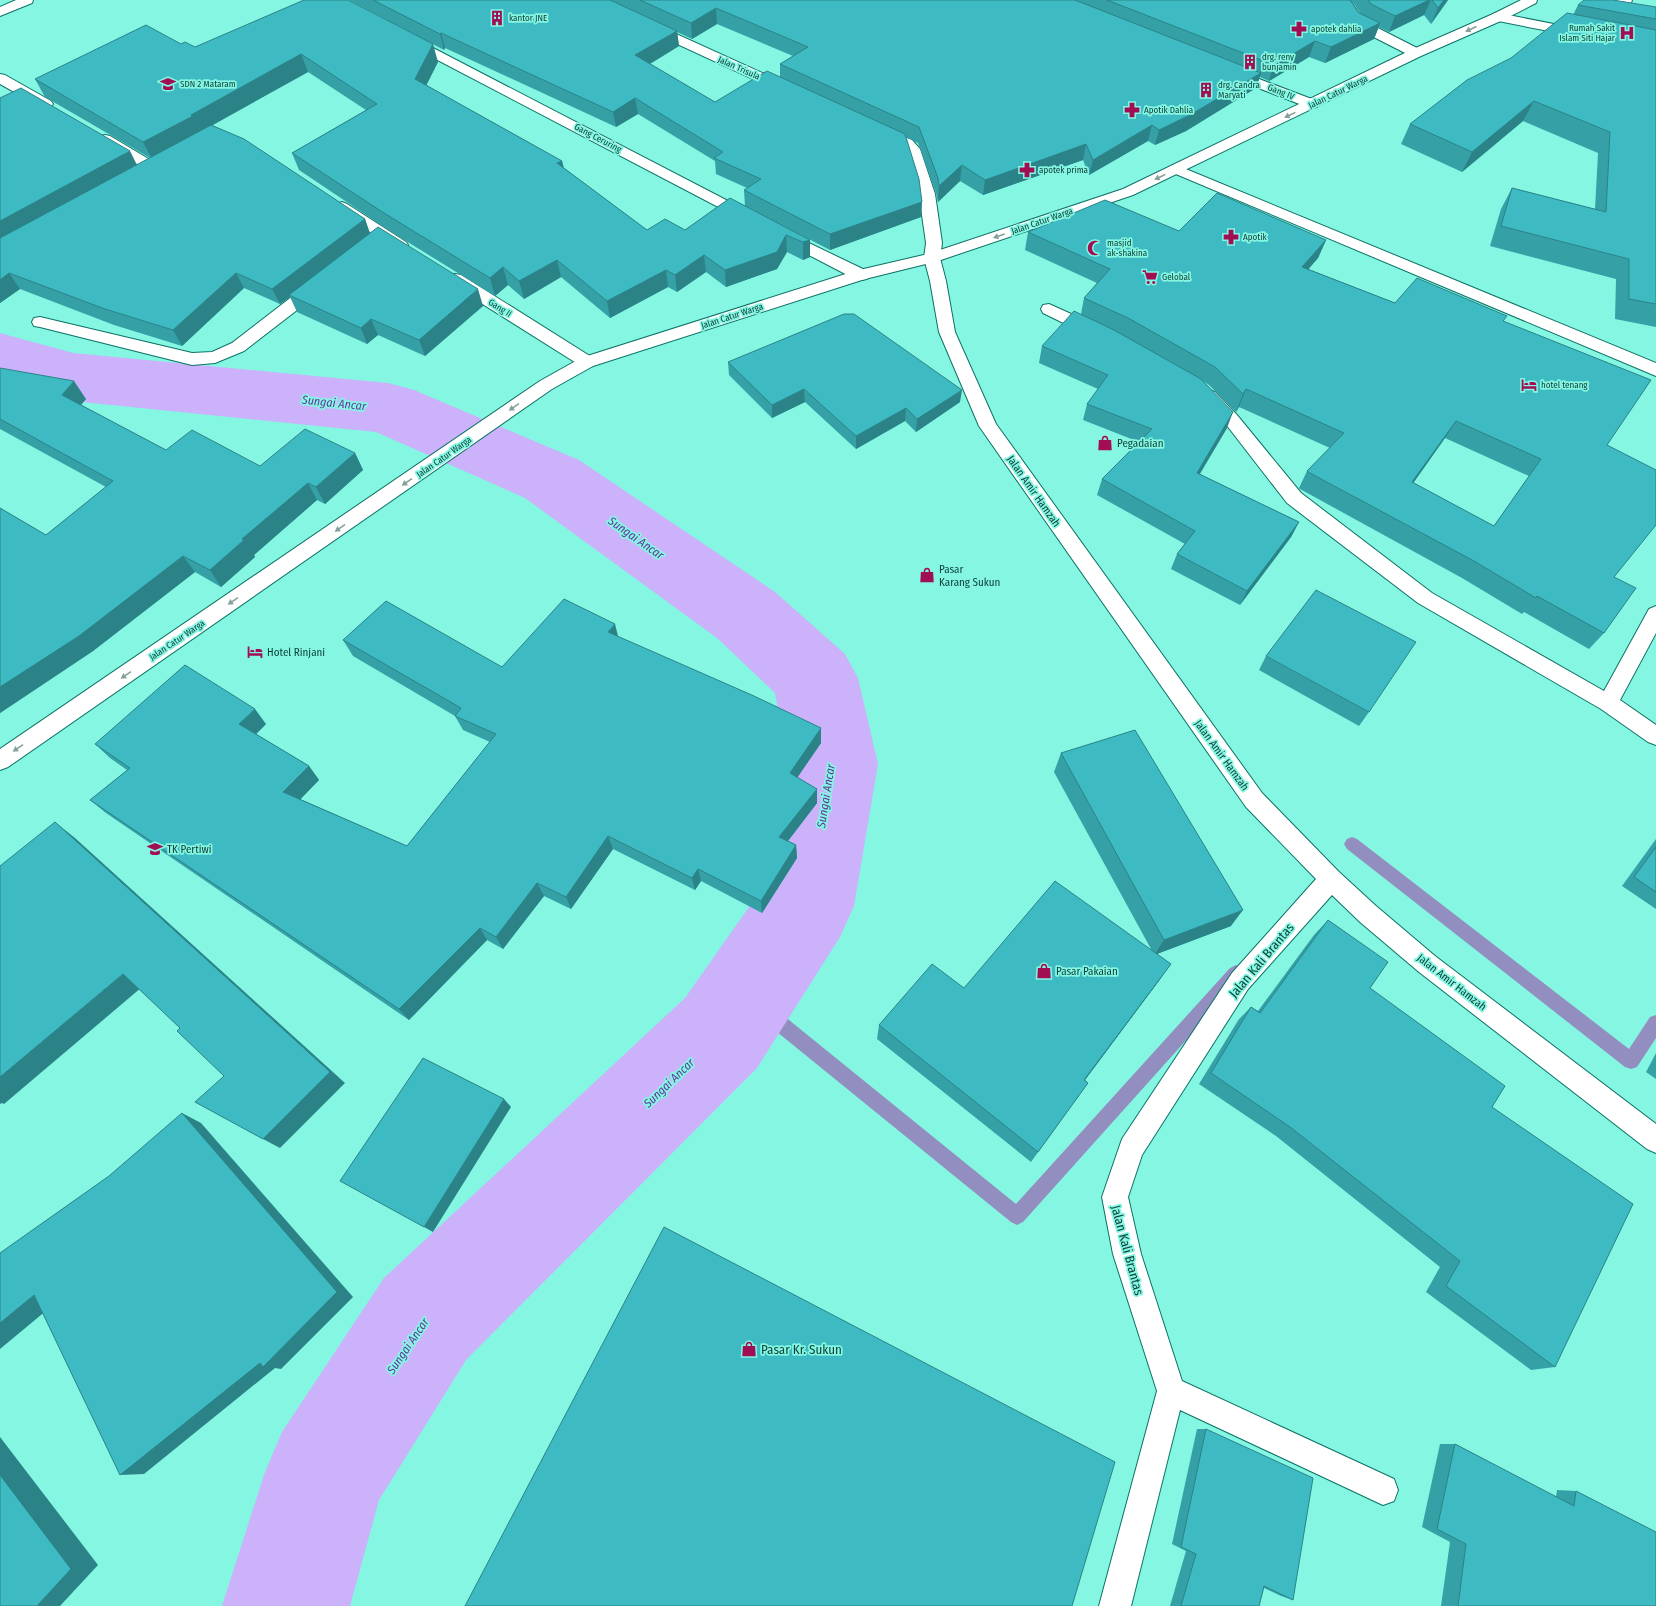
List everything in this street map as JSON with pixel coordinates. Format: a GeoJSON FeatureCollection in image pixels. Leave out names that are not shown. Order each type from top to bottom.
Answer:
{"type":"FeatureCollection","features":[{"type":"Feature","properties":{"kind":"street"},"geometry":{"type":"LineString","coordinates":[[0,12],[27,0]]}},
{"type":"Feature","properties":{"kind":"street"},"geometry":{"type":"LineString","coordinates":[[1331,0],[1348,8],[1359,24],[1416,53]]}},
{"type":"Feature","properties":{"kind":"street","name":"Jalan Catur Warga"},"geometry":{"type":"LineString","coordinates":[[0,761],[546,385],[587,362],[860,276],[932,258],[1128,192],[1416,53],[1498,17],[1531,0]]}},
{"type":"Feature","properties":{"kind":"street"},"geometry":{"type":"LineString","coordinates":[[1592,0],[1611,7],[1626,0]]}},
{"type":"Feature","properties":{"kind":"street"},"geometry":{"type":"LineString","coordinates":[[1498,17],[1588,34]]}},
{"type":"Feature","properties":{"kind":"street","name":"Jalan Trisula"},"geometry":{"type":"LineString","coordinates":[[642,23],[799,95]]}},
{"type":"Feature","properties":{"kind":"street","name":"Gang Ceruring"},"geometry":{"type":"LineString","coordinates":[[398,33],[860,276]]}},
{"type":"Feature","properties":{"kind":"street","name":"Gang IV"},"geometry":{"type":"LineString","coordinates":[[1216,66],[1312,104]]}},
{"type":"Feature","properties":{"kind":"street"},"geometry":{"type":"LineString","coordinates":[[0,78],[60,113]]}},
{"type":"Feature","properties":{"kind":"street"},"geometry":{"type":"LineString","coordinates":[[872,127],[907,143],[913,149],[927,194],[934,243],[932,258]]}},
{"type":"Feature","properties":{"kind":"street"},"geometry":{"type":"LineString","coordinates":[[93,132],[152,167]]}},
{"type":"Feature","properties":{"kind":"street"},"geometry":{"type":"LineString","coordinates":[[138,174],[185,150]]}},
{"type":"Feature","properties":{"kind":"street"},"geometry":{"type":"LineString","coordinates":[[1176,169],[1656,370]]}},
{"type":"Feature","properties":{"kind":"street"},"geometry":{"type":"LineString","coordinates":[[332,200],[376,239],[409,251]]}},
{"type":"Feature","properties":{"kind":"street","name":"Jalan Amir Hamzah"},"geometry":{"type":"LineString","coordinates":[[932,258],[938,281],[947,332],[988,426],[1254,800],[1330,879],[1368,914],[1427,964],[1656,1140]]}},
{"type":"Feature","properties":{"kind":"street","name":"Gang II"},"geometry":{"type":"LineString","coordinates":[[442,272],[587,362]]}},
{"type":"Feature","properties":{"kind":"street"},"geometry":{"type":"LineString","coordinates":[[40,322],[192,359],[215,357],[238,348],[326,279]]}},
{"type":"Feature","properties":{"kind":"street"},"geometry":{"type":"LineString","coordinates":[[1049,309],[1110,338]]}},
{"type":"Feature","properties":{"kind":"street"},"geometry":{"type":"LineString","coordinates":[[1195,386],[1202,390],[1231,418],[1294,498],[1418,593],[1608,703],[1656,736]]}},
{"type":"Feature","properties":{"kind":"street"},"geometry":{"type":"LineString","coordinates":[[1608,703],[1656,614]]}},
{"type":"Feature","properties":{"kind":"street","name":"Jalan Kali Brantas"},"geometry":{"type":"LineString","coordinates":[[1171,1391],[1127,1254],[1114,1197],[1131,1148],[1240,981],[1330,879]]}},
{"type":"Feature","properties":{"kind":"street"},"geometry":{"type":"LineString","coordinates":[[1114,1606],[1171,1391],[1383,1490]]}},
{"type":"Feature","properties":{"kind":"building"},"geometry":{"type":"Polygon","coordinates":[[[304,0],[348,0],[433,44],[415,79],[562,161],[557,163],[647,230],[665,219],[685,230],[730,198],[810,240],[803,242],[786,235],[777,252],[725,270],[704,255],[675,275],[666,270],[607,301],[557,260],[519,281],[503,267],[490,278],[384,213],[292,153],[377,104],[301,54],[191,115],[193,116],[143,142],[35,79],[146,25],[181,44],[185,42],[195,47],[304,0]]]}},
{"type":"Feature","properties":{"kind":"building"},"geometry":{"type":"Polygon","coordinates":[[[373,0],[610,0],[677,31],[635,55],[715,102],[767,71],[905,134],[919,179],[922,202],[830,234],[744,190],[761,179],[714,158],[723,152],[635,98],[613,112],[441,33],[440,34],[373,0]]]}},
{"type":"Feature","properties":{"kind":"building"},"geometry":{"type":"Polygon","coordinates":[[[640,0],[1075,0],[1261,73],[1190,115],[1159,130],[1152,125],[1093,160],[1086,144],[985,180],[962,165],[939,186],[938,178],[919,127],[780,64],[808,47],[716,8],[691,23],[640,0]]]}},
{"type":"Feature","properties":{"kind":"building"},"geometry":{"type":"Polygon","coordinates":[[[1107,0],[1350,0],[1359,13],[1380,23],[1331,47],[1315,41],[1274,65],[1107,0]]]}},
{"type":"Feature","properties":{"kind":"building"},"geometry":{"type":"Polygon","coordinates":[[[1368,0],[1429,0],[1395,16],[1371,4],[1368,0]]]}},
{"type":"Feature","properties":{"kind":"building"},"geometry":{"type":"Polygon","coordinates":[[[1432,0],[1444,0],[1438,8],[1432,0]]]}},
{"type":"Feature","properties":{"kind":"building"},"geometry":{"type":"Polygon","coordinates":[[[1584,0],[1613,0],[1656,7],[1656,19],[1578,5],[1584,0]]]}},
{"type":"Feature","properties":{"kind":"building"},"geometry":{"type":"Polygon","coordinates":[[[1567,13],[1656,30],[1656,304],[1629,299],[1629,259],[1501,226],[1512,188],[1606,212],[1610,132],[1534,101],[1472,152],[1410,124],[1467,80],[1511,58],[1567,13]]]}},
{"type":"Feature","properties":{"kind":"building"},"geometry":{"type":"Polygon","coordinates":[[[21,88],[130,151],[0,221],[0,98],[21,88]]]}},
{"type":"Feature","properties":{"kind":"building"},"geometry":{"type":"Polygon","coordinates":[[[211,125],[244,139],[365,219],[272,289],[236,273],[173,330],[105,309],[9,273],[0,280],[0,238],[211,125]]]}},
{"type":"Feature","properties":{"kind":"building"},"geometry":{"type":"Polygon","coordinates":[[[1217,193],[1326,240],[1302,267],[1395,303],[1417,278],[1507,316],[1503,321],[1651,380],[1607,445],[1656,470],[1656,525],[1614,577],[1636,588],[1604,633],[1537,596],[1536,598],[1474,561],[1308,472],[1307,471],[1344,433],[1246,389],[1243,394],[1215,367],[1128,318],[1084,298],[1110,269],[1028,232],[1105,200],[1179,231],[1217,193]],[[1456,421],[1412,482],[1494,526],[1541,459],[1456,421]]]}},
{"type":"Feature","properties":{"kind":"building"},"geometry":{"type":"Polygon","coordinates":[[[378,227],[478,289],[419,340],[371,319],[361,328],[289,295],[378,227]]]}},
{"type":"Feature","properties":{"kind":"building"},"geometry":{"type":"Polygon","coordinates":[[[1074,311],[1114,330],[1201,379],[1233,412],[1197,473],[1299,522],[1247,591],[1177,554],[1195,531],[1102,479],[1152,429],[1087,404],[1108,375],[1042,346],[1074,311]]]}},
{"type":"Feature","properties":{"kind":"building"},"geometry":{"type":"Polygon","coordinates":[[[844,314],[854,314],[962,390],[917,419],[906,408],[856,436],[804,389],[772,405],[728,362],[844,314]]]}},
{"type":"Feature","properties":{"kind":"building"},"geometry":{"type":"Polygon","coordinates":[[[0,368],[74,381],[62,395],[166,450],[192,430],[260,466],[305,429],[355,453],[316,487],[308,483],[242,539],[244,540],[210,570],[183,556],[79,636],[0,687],[0,508],[46,535],[113,481],[0,419],[0,368]]]}},
{"type":"Feature","properties":{"kind":"building"},"geometry":{"type":"Polygon","coordinates":[[[1316,590],[1416,642],[1369,712],[1266,656],[1316,590]]]}},
{"type":"Feature","properties":{"kind":"building"},"geometry":{"type":"Polygon","coordinates":[[[564,599],[615,624],[608,632],[754,696],[821,728],[790,773],[817,789],[779,837],[796,845],[761,901],[698,869],[692,878],[608,836],[566,897],[537,883],[496,937],[480,928],[399,1009],[90,800],[130,768],[95,744],[185,665],[255,709],[239,724],[309,766],[283,792],[407,846],[496,734],[455,716],[461,708],[343,640],[386,601],[502,667],[564,599]]]}},
{"type":"Feature","properties":{"kind":"building"},"geometry":{"type":"Polygon","coordinates":[[[1135,730],[1243,910],[1164,940],[1061,753],[1135,730]]]}},
{"type":"Feature","properties":{"kind":"building"},"geometry":{"type":"Polygon","coordinates":[[[55,822],[330,1072],[263,1139],[195,1102],[224,1076],[177,1031],[180,1028],[123,974],[0,1077],[0,866],[55,822]]]}},
{"type":"Feature","properties":{"kind":"building"},"geometry":{"type":"Polygon","coordinates":[[[1656,847],[1656,892],[1634,877],[1656,847]]]}},
{"type":"Feature","properties":{"kind":"building"},"geometry":{"type":"Polygon","coordinates":[[[1055,881],[1171,964],[1084,1080],[1088,1083],[1038,1152],[879,1025],[932,964],[964,988],[1055,881]]]}},
{"type":"Feature","properties":{"kind":"building"},"geometry":{"type":"Polygon","coordinates":[[[1328,920],[1388,962],[1370,988],[1505,1086],[1492,1107],[1633,1204],[1555,1367],[1446,1286],[1460,1261],[1290,1127],[1211,1073],[1251,1007],[1260,1013],[1328,920]]]}},
{"type":"Feature","properties":{"kind":"building"},"geometry":{"type":"Polygon","coordinates":[[[423,1058],[504,1099],[424,1227],[340,1181],[423,1058]]]}},
{"type":"Feature","properties":{"kind":"building"},"geometry":{"type":"Polygon","coordinates":[[[182,1113],[337,1292],[263,1367],[260,1363],[120,1475],[34,1295],[0,1323],[0,1253],[109,1176],[182,1113]]]}},
{"type":"Feature","properties":{"kind":"building","name":"Pasar Kr. Sukun"},"geometry":{"type":"Polygon","coordinates":[[[664,1227],[1115,1462],[1072,1606],[465,1606],[664,1227]]]}},
{"type":"Feature","properties":{"kind":"building"},"geometry":{"type":"Polygon","coordinates":[[[1206,1429],[1313,1478],[1293,1600],[1264,1586],[1259,1606],[1181,1606],[1196,1554],[1181,1547],[1206,1429]]]}},
{"type":"Feature","properties":{"kind":"building"},"geometry":{"type":"Polygon","coordinates":[[[1455,1444],[1574,1506],[1576,1491],[1656,1532],[1656,1606],[1458,1606],[1466,1544],[1437,1529],[1455,1444]]]}},
{"type":"Feature","properties":{"kind":"building"},"geometry":{"type":"Polygon","coordinates":[[[0,1475],[71,1569],[37,1606],[0,1606],[0,1475]]]}},
{"type":"Feature","properties":{"kind":"waterway","name":"Sungai Ancar"},"geometry":{"type":"LineString","coordinates":[[0,356],[72,377],[388,408],[552,479],[746,615],[815,678],[833,764],[806,906],[721,1033],[425,1319],[325,1475],[286,1606]]}},
{"type":"Feature","properties":{"kind":"waterway"},"geometry":{"type":"LineString","coordinates":[[1352,844],[1631,1061],[1656,1023]]}},
{"type":"Feature","properties":{"kind":"waterway"},"geometry":{"type":"LineString","coordinates":[[746,996],[1017,1216],[1236,973]]}},
{"type":"Feature","properties":{"kind":"place","name":"kantor JNE"},"geometry":{"type":"Point","coordinates":[497,18]}},
{"type":"Feature","properties":{"kind":"place","name":"apotek dahlia"},"geometry":{"type":"Point","coordinates":[1299,29]}},
{"type":"Feature","properties":{"kind":"place","name":"Rumah Sakit Islam Siti Hajar"},"geometry":{"type":"Point","coordinates":[1627,33]}},
{"type":"Feature","properties":{"kind":"place","name":"drg. reny bunjamin"},"geometry":{"type":"Point","coordinates":[1250,62]}},
{"type":"Feature","properties":{"kind":"place","name":"SDN 2 Mataram"},"geometry":{"type":"Point","coordinates":[168,84]}},
{"type":"Feature","properties":{"kind":"place","name":"drg. Candra Maryati"},"geometry":{"type":"Point","coordinates":[1206,90]}},
{"type":"Feature","properties":{"kind":"place","name":"Apotik Dahlia"},"geometry":{"type":"Point","coordinates":[1132,110]}},
{"type":"Feature","properties":{"kind":"place","name":"apotek prima"},"geometry":{"type":"Point","coordinates":[1027,170]}},
{"type":"Feature","properties":{"kind":"place","name":"Apotik"},"geometry":{"type":"Point","coordinates":[1231,237]}},
{"type":"Feature","properties":{"kind":"place","name":"masjid ak-shakina"},"geometry":{"type":"Point","coordinates":[1095,248]}},
{"type":"Feature","properties":{"kind":"place","name":"Gelobal"},"geometry":{"type":"Point","coordinates":[1150,277]}},
{"type":"Feature","properties":{"kind":"place","name":"hotel tenang"},"geometry":{"type":"Point","coordinates":[1529,385]}},
{"type":"Feature","properties":{"kind":"place","name":"Pegadaian"},"geometry":{"type":"Point","coordinates":[1105,443]}},
{"type":"Feature","properties":{"kind":"place","name":"Pasar Karang Sukun"},"geometry":{"type":"Point","coordinates":[927,575]}},
{"type":"Feature","properties":{"kind":"place","name":"Hotel Rinjani"},"geometry":{"type":"Point","coordinates":[255,652]}},
{"type":"Feature","properties":{"kind":"place","name":"TK Pertiwi"},"geometry":{"type":"Point","coordinates":[155,849]}},
{"type":"Feature","properties":{"kind":"place","name":"Pasar Pakaian"},"geometry":{"type":"Point","coordinates":[1044,971]}},
{"type":"Feature","properties":{"kind":"place","name":"Pasar Kr. Sukun"},"geometry":{"type":"Point","coordinates":[749,1349]}}]}
